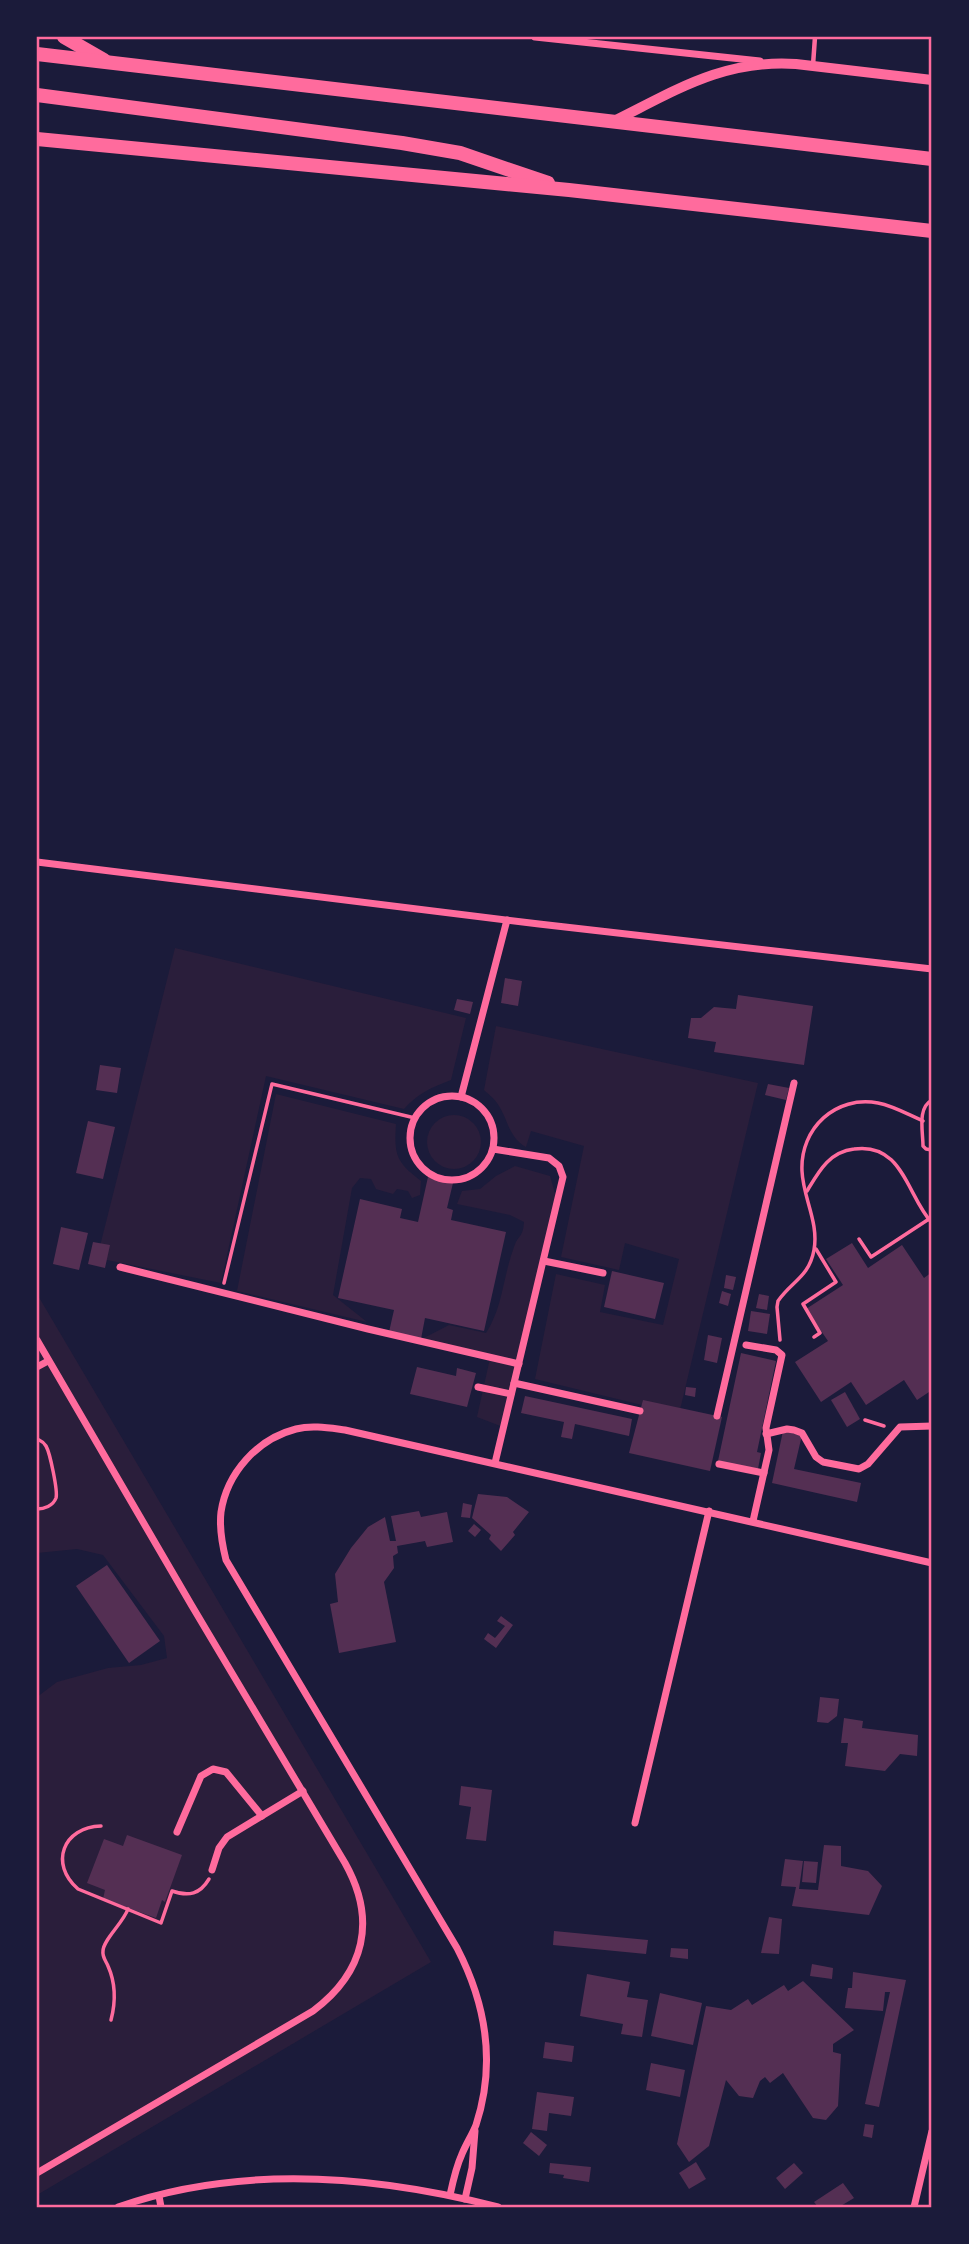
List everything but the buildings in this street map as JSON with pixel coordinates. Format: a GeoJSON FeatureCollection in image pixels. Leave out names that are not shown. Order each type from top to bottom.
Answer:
{"type":"FeatureCollection","features":[{"type":"Feature","properties":{"kind":"main road"},"geometry":{"type":"LineString","coordinates":[[64,37],[111,64]]}},
{"type":"Feature","properties":{"kind":"main road"},"geometry":{"type":"LineString","coordinates":[[37,54],[932,159]]}},
{"type":"Feature","properties":{"kind":"main road"},"geometry":{"type":"LineString","coordinates":[[37,95],[460,153],[569,190]]}},
{"type":"Feature","properties":{"kind":"main road"},"geometry":{"type":"LineString","coordinates":[[37,139],[569,190],[932,231]]}},
{"type":"Feature","properties":{"kind":"street"},"geometry":{"type":"LineString","coordinates":[[535,37],[932,80]]}},
{"type":"Feature","properties":{"kind":"street"},"geometry":{"type":"LineString","coordinates":[[612,122],[708,75],[752,64],[773,62]]}},
{"type":"Feature","properties":{"kind":"street"},"geometry":{"type":"LineString","coordinates":[[37,862],[932,969]]}},
{"type":"Feature","properties":{"kind":"street"},"geometry":{"type":"LineString","coordinates":[[461,1097],[507,920]]}},
{"type":"Feature","properties":{"kind":"street"},"geometry":{"type":"LineString","coordinates":[[716,1416],[794,1083]]}},
{"type":"Feature","properties":{"kind":"street"},"geometry":{"type":"LineString","coordinates":[[450,1096],[461,1097],[481,1107],[488,1116],[495,1138],[493,1149],[489,1160],[472,1176],[460,1180],[437,1178],[426,1172],[412,1153],[410,1141],[415,1118],[429,1102],[450,1096]]}},
{"type":"Feature","properties":{"kind":"street"},"geometry":{"type":"LineString","coordinates":[[493,1149],[550,1158],[559,1166],[563,1177],[495,1463]]}},
{"type":"Feature","properties":{"kind":"street"},"geometry":{"type":"LineString","coordinates":[[544,1261],[603,1273]]}},
{"type":"Feature","properties":{"kind":"street"},"geometry":{"type":"LineString","coordinates":[[120,1267],[519,1364]]}},
{"type":"Feature","properties":{"kind":"street"},"geometry":{"type":"LineString","coordinates":[[37,1340],[191,1606],[356,1882],[364,1923],[362,1944],[355,1964],[330,1998],[313,2011],[37,2172]]}},
{"type":"Feature","properties":{"kind":"street"},"geometry":{"type":"LineString","coordinates":[[746,1345],[776,1350],[782,1354],[767,1423],[769,1444],[753,1521]]}},
{"type":"Feature","properties":{"kind":"street"},"geometry":{"type":"LineString","coordinates":[[37,1367],[48,1361]]}},
{"type":"Feature","properties":{"kind":"street"},"geometry":{"type":"LineString","coordinates":[[514,1383],[640,1411]]}},
{"type":"Feature","properties":{"kind":"street"},"geometry":{"type":"LineString","coordinates":[[478,1387],[511,1394]]}},
{"type":"Feature","properties":{"kind":"street"},"geometry":{"type":"LineString","coordinates":[[766,1434],[787,1429],[802,1433],[816,1457],[823,1462],[859,1469],[868,1464],[900,1426],[932,1426]]}},
{"type":"Feature","properties":{"kind":"street"},"geometry":{"type":"LineString","coordinates":[[450,2195],[458,2164],[475,2127],[487,2074],[484,2022],[470,1972],[226,1560],[220,1537],[221,1513],[227,1490],[238,1468],[254,1451],[274,1438],[297,1429],[321,1427],[345,1430],[932,1563]]}},
{"type":"Feature","properties":{"kind":"street"},"geometry":{"type":"LineString","coordinates":[[719,1464],[764,1473]]}},
{"type":"Feature","properties":{"kind":"street"},"geometry":{"type":"LineString","coordinates":[[635,1823],[709,1511]]}},
{"type":"Feature","properties":{"kind":"street"},"geometry":{"type":"LineString","coordinates":[[177,1832],[201,1776],[213,1769],[226,1772],[262,1816]]}},
{"type":"Feature","properties":{"kind":"street"},"geometry":{"type":"LineString","coordinates":[[212,1870],[222,1842],[303,1791]]}},
{"type":"Feature","properties":{"kind":"street"},"geometry":{"type":"LineString","coordinates":[[465,2199],[472,2168],[475,2127]]}},
{"type":"Feature","properties":{"kind":"street"},"geometry":{"type":"LineString","coordinates":[[914,2207],[932,2131]]}},
{"type":"Feature","properties":{"kind":"street"},"geometry":{"type":"LineString","coordinates":[[118,2207],[231,2182],[306,2178],[380,2183],[450,2195],[498,2207]]}},
{"type":"Feature","properties":{"kind":"street"},"geometry":{"type":"LineString","coordinates":[[159,2196],[162,2207]]}},
{"type":"Feature","properties":{"kind":"lane"},"geometry":{"type":"LineString","coordinates":[[813,66],[816,37]]}},
{"type":"Feature","properties":{"kind":"path"},"geometry":{"type":"LineString","coordinates":[[221,1292],[272,1084],[415,1118]]}},
{"type":"Feature","properties":{"kind":"path"},"geometry":{"type":"LineString","coordinates":[[932,1100],[924,1106],[923,1121],[923,1146],[932,1150]]}},
{"type":"Feature","properties":{"kind":"path"},"geometry":{"type":"LineString","coordinates":[[782,1354],[778,1301],[806,1273],[814,1248],[814,1220],[802,1169],[803,1156],[813,1130],[827,1113],[848,1104],[869,1102],[890,1107],[923,1121]]}},
{"type":"Feature","properties":{"kind":"path"},"geometry":{"type":"LineString","coordinates":[[806,1193],[823,1165],[837,1154],[855,1149],[883,1152],[898,1168],[931,1221],[871,1257],[859,1239]]}},
{"type":"Feature","properties":{"kind":"path"},"geometry":{"type":"LineString","coordinates":[[814,1248],[836,1282],[803,1304],[820,1333],[814,1337]]}},
{"type":"Feature","properties":{"kind":"path"},"geometry":{"type":"LineString","coordinates":[[865,1420],[882,1426],[900,1426]]}},
{"type":"Feature","properties":{"kind":"path"},"geometry":{"type":"LineString","coordinates":[[37,1439],[46,1445],[56,1490],[56,1499],[49,1506],[37,1509]]}},
{"type":"Feature","properties":{"kind":"path"},"geometry":{"type":"LineString","coordinates":[[101,1826],[81,1830],[66,1844],[63,1864],[65,1874],[78,1889],[161,1923],[172,1891],[182,1895],[193,1894],[202,1889],[212,1870]]}},
{"type":"Feature","properties":{"kind":"path"},"geometry":{"type":"LineString","coordinates":[[111,2020],[115,1992],[113,1978],[102,1949],[105,1940],[124,1919],[128,1909]]}},
{"type":"Feature","properties":{"kind":"shaded area"},"geometry":{"type":"Polygon","coordinates":[[[175,948],[466,1018],[451,1080],[425,1092],[404,1109],[266,1076],[221,1283],[97,1258],[175,948]]]}},
{"type":"Feature","properties":{"kind":"shaded area"},"geometry":{"type":"Polygon","coordinates":[[[496,1026],[758,1083],[679,1414],[535,1379],[556,1274],[605,1285],[600,1312],[663,1325],[679,1259],[625,1243],[619,1270],[561,1257],[584,1146],[531,1131],[526,1147],[515,1138],[501,1109],[484,1090],[496,1026]]]}},
{"type":"Feature","properties":{"kind":"shaded area"},"geometry":{"type":"Polygon","coordinates":[[[276,1094],[396,1124],[398,1157],[421,1181],[420,1195],[412,1198],[408,1191],[397,1189],[393,1194],[376,1189],[371,1179],[360,1178],[352,1188],[333,1295],[367,1322],[237,1291],[276,1094]]]}},
{"type":"Feature","properties":{"kind":"shaded area"},"geometry":{"type":"Polygon","coordinates":[[[454,1115],[473,1123],[481,1142],[473,1161],[454,1169],[435,1161],[427,1142],[435,1123],[454,1115]]]}},
{"type":"Feature","properties":{"kind":"shaded area"},"geometry":{"type":"Polygon","coordinates":[[[515,1166],[550,1176],[556,1197],[503,1427],[477,1417],[491,1354],[422,1339],[449,1325],[486,1333],[492,1323],[510,1258],[523,1231],[524,1222],[510,1215],[457,1204],[462,1191],[480,1189],[515,1166]]]}},
{"type":"Feature","properties":{"kind":"shaded area"},"geometry":{"type":"Polygon","coordinates":[[[37,1294],[431,1962],[37,2195],[37,1697],[57,1682],[108,1668],[141,1665],[167,1658],[164,1636],[103,1555],[77,1549],[37,1553],[37,1294]]]}}]}
